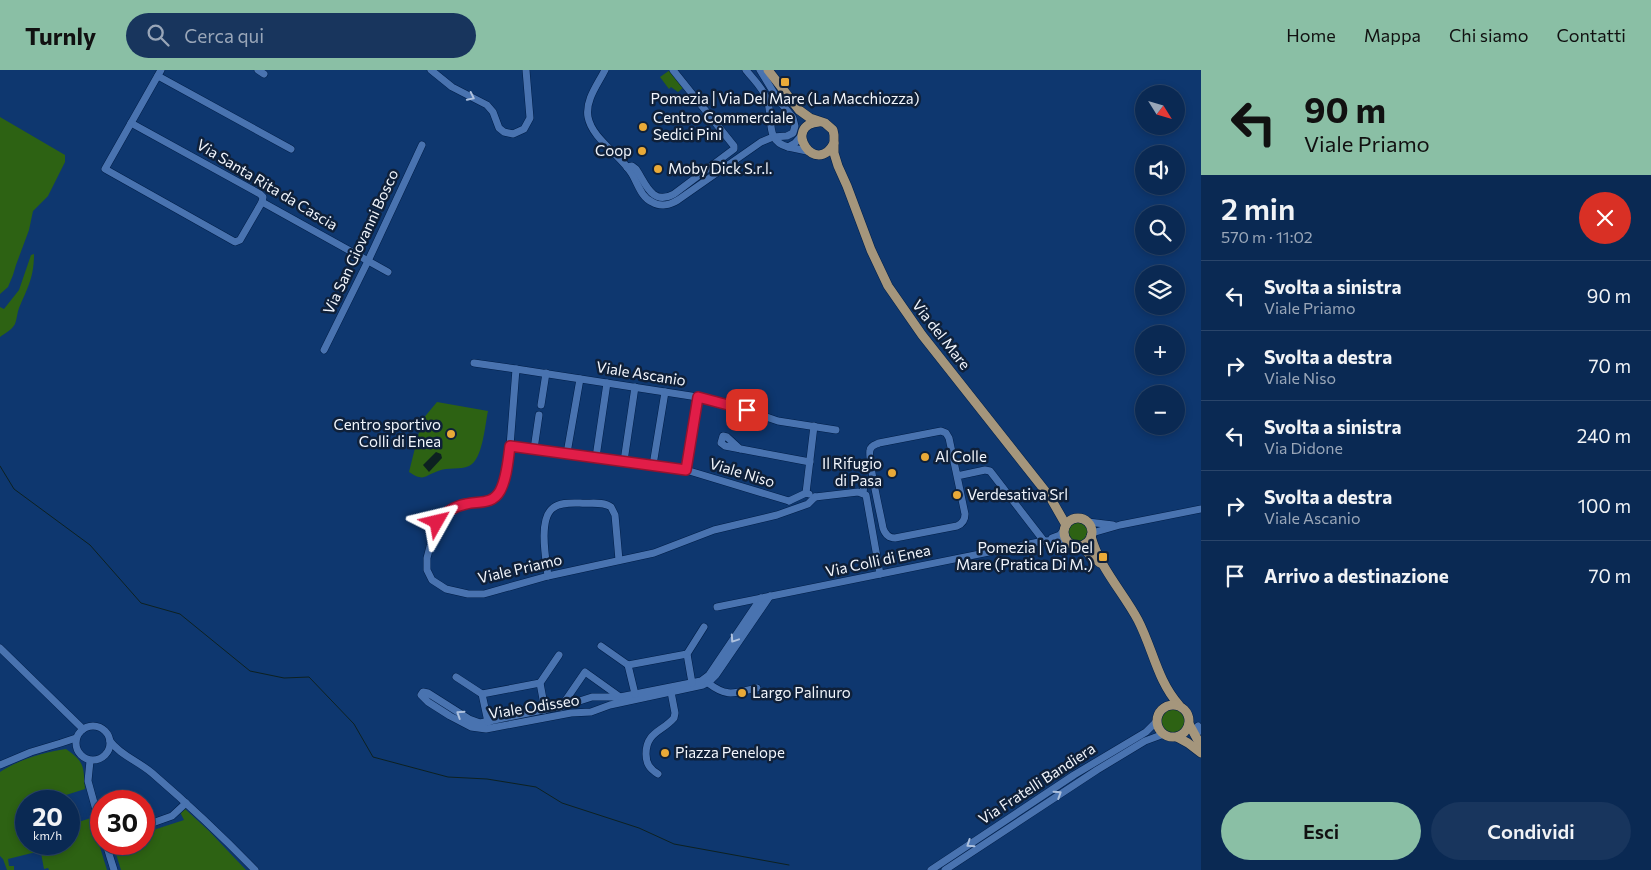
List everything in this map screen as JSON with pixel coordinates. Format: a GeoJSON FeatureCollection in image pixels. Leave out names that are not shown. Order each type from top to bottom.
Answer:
{"type":"FeatureCollection","features":[{"type":"Feature","properties":{"kind":"main road","name":"Via del Mare"},"geometry":{"type":"LineString","coordinates":[[768,70],[793,103],[802,120],[802,141],[807,151]]}},
{"type":"Feature","properties":{"kind":"main road","name":"Via del Mare"},"geometry":{"type":"LineString","coordinates":[[793,103],[805,114],[819,122],[825,123],[833,130],[835,157],[840,171],[873,255],[900,304],[922,335],[1050,497],[1065,511],[1077,518]]}},
{"type":"Feature","properties":{"kind":"main road"},"geometry":{"type":"LineString","coordinates":[[803,133],[810,124],[819,122]]}},
{"type":"Feature","properties":{"kind":"main road"},"geometry":{"type":"LineString","coordinates":[[817,155],[827,152],[834,143]]}},
{"type":"Feature","properties":{"kind":"main road"},"geometry":{"type":"LineString","coordinates":[[807,151],[829,161],[840,171]]}},
{"type":"Feature","properties":{"kind":"main road","name":"Via del Mare"},"geometry":{"type":"LineString","coordinates":[[1050,497],[1066,527]]}},
{"type":"Feature","properties":{"kind":"main road"},"geometry":{"type":"LineString","coordinates":[[1105,567],[1080,546],[1069,542],[1065,536],[1066,527],[1070,521],[1077,518],[1088,522],[1094,546],[1140,624],[1160,678],[1168,693],[1189,715],[1196,727],[1201,746]]}},
{"type":"Feature","properties":{"kind":"main road"},"geometry":{"type":"LineString","coordinates":[[1080,546],[1088,542],[1092,535]]}},
{"type":"Feature","properties":{"kind":"main road"},"geometry":{"type":"LineString","coordinates":[[1160,678],[1162,708],[1158,716],[1158,726],[1164,734],[1177,737],[1201,753]]}},
{"type":"Feature","properties":{"kind":"main road"},"geometry":{"type":"LineString","coordinates":[[1162,708],[1170,704],[1179,705]]}},
{"type":"Feature","properties":{"kind":"main road"},"geometry":{"type":"LineString","coordinates":[[1177,737],[1196,727]]}},
{"type":"Feature","properties":{"kind":"street"},"geometry":{"type":"LineString","coordinates":[[431,70],[452,87],[488,105],[500,128],[504,132],[513,134],[524,129],[530,118],[526,70]]}},
{"type":"Feature","properties":{"kind":"street"},"geometry":{"type":"LineString","coordinates":[[604,70],[590,100],[588,118],[595,132],[627,167],[647,200],[656,204],[668,204],[684,196],[754,146],[772,136],[786,137],[791,135],[795,128],[795,122],[760,70]]}},
{"type":"Feature","properties":{"kind":"street"},"geometry":{"type":"LineString","coordinates":[[627,167],[632,166],[636,169],[652,194],[656,197],[666,198],[734,149],[734,146],[673,70]]}},
{"type":"Feature","properties":{"kind":"street"},"geometry":{"type":"LineString","coordinates":[[746,70],[767,99],[772,136],[779,144],[807,151]]}},
{"type":"Feature","properties":{"kind":"street"},"geometry":{"type":"LineString","coordinates":[[262,202],[240,240],[235,242],[105,169],[159,73],[291,149]]}},
{"type":"Feature","properties":{"kind":"street","name":"Via Santa Rita da Cascia"},"geometry":{"type":"LineString","coordinates":[[131,123],[260,194],[263,197],[262,202],[388,272]]}},
{"type":"Feature","properties":{"kind":"street"},"geometry":{"type":"LineString","coordinates":[[788,147],[797,141],[803,133]]}},
{"type":"Feature","properties":{"kind":"street","name":"Via San Giovanni Bosco"},"geometry":{"type":"LineString","coordinates":[[324,350],[422,145]]}},
{"type":"Feature","properties":{"kind":"street","name":"Viale Ascanio"},"geometry":{"type":"LineString","coordinates":[[474,363],[698,397],[738,407],[778,421],[836,430]]}},
{"type":"Feature","properties":{"kind":"street"},"geometry":{"type":"LineString","coordinates":[[510,446],[516,369]]}},
{"type":"Feature","properties":{"kind":"street"},"geometry":{"type":"LineString","coordinates":[[541,405],[546,373]]}},
{"type":"Feature","properties":{"kind":"street"},"geometry":{"type":"LineString","coordinates":[[567,453],[580,379]]}},
{"type":"Feature","properties":{"kind":"street"},"geometry":{"type":"LineString","coordinates":[[596,457],[607,383]]}},
{"type":"Feature","properties":{"kind":"street"},"geometry":{"type":"LineString","coordinates":[[624,461],[635,387]]}},
{"type":"Feature","properties":{"kind":"street"},"geometry":{"type":"LineString","coordinates":[[653,465],[665,392]]}},
{"type":"Feature","properties":{"kind":"street"},"geometry":{"type":"LineString","coordinates":[[686,470],[698,397]]}},
{"type":"Feature","properties":{"kind":"street"},"geometry":{"type":"LineString","coordinates":[[534,449],[539,415]]}},
{"type":"Feature","properties":{"kind":"street"},"geometry":{"type":"LineString","coordinates":[[806,493],[814,426]]}},
{"type":"Feature","properties":{"kind":"street"},"geometry":{"type":"LineString","coordinates":[[941,431],[946,433],[949,438],[957,476],[964,514],[962,523],[957,526],[893,538],[888,536],[884,530],[874,481],[869,452],[872,446],[941,431]]}},
{"type":"Feature","properties":{"kind":"street","name":"Viale Niso"},"geometry":{"type":"LineString","coordinates":[[510,446],[686,470],[788,501]]}},
{"type":"Feature","properties":{"kind":"street","name":"Viale Priamo"},"geometry":{"type":"LineString","coordinates":[[510,446],[503,484],[496,497],[487,502],[469,503],[460,506],[437,522],[427,558],[427,573],[432,580],[443,588],[471,594],[490,592],[548,576],[660,551],[714,530],[774,516],[808,504],[815,497]]}},
{"type":"Feature","properties":{"kind":"street"},"geometry":{"type":"LineString","coordinates":[[740,449],[810,462]]}},
{"type":"Feature","properties":{"kind":"street"},"geometry":{"type":"LineString","coordinates":[[957,476],[987,470],[992,472],[1044,541]]}},
{"type":"Feature","properties":{"kind":"street"},"geometry":{"type":"LineString","coordinates":[[863,493],[864,484],[874,481]]}},
{"type":"Feature","properties":{"kind":"street"},"geometry":{"type":"LineString","coordinates":[[790,510],[788,501],[806,493],[815,497],[856,492],[863,493],[868,498],[880,574]]}},
{"type":"Feature","properties":{"kind":"street"},"geometry":{"type":"LineString","coordinates":[[548,576],[544,539],[545,528],[550,512],[557,506],[604,504],[611,507],[615,515],[619,560]]}},
{"type":"Feature","properties":{"kind":"street"},"geometry":{"type":"LineString","coordinates":[[1092,535],[1120,525],[1201,509]]}},
{"type":"Feature","properties":{"kind":"street"},"geometry":{"type":"LineString","coordinates":[[1088,522],[1120,525]]}},
{"type":"Feature","properties":{"kind":"street","name":"Via Colli di Enea"},"geometry":{"type":"LineString","coordinates":[[1044,541],[1058,536],[1066,527]]}},
{"type":"Feature","properties":{"kind":"street","name":"Via Colli di Enea"},"geometry":{"type":"LineString","coordinates":[[717,607],[1044,541],[1060,540],[1069,542]]}},
{"type":"Feature","properties":{"kind":"street","name":"Viale Odisseo"},"geometry":{"type":"LineString","coordinates":[[761,598],[725,658],[716,675],[708,683],[583,712],[532,717],[488,722],[471,721],[428,693],[422,693],[424,699],[466,725],[478,729],[491,729],[532,717],[546,710],[592,697],[620,697],[703,680],[725,658],[770,596]]}},
{"type":"Feature","properties":{"kind":"street"},"geometry":{"type":"LineString","coordinates":[[692,683],[687,654],[704,627]]}},
{"type":"Feature","properties":{"kind":"street"},"geometry":{"type":"LineString","coordinates":[[601,646],[628,665],[635,694]]}},
{"type":"Feature","properties":{"kind":"street"},"geometry":{"type":"LineString","coordinates":[[0,648],[82,729]]}},
{"type":"Feature","properties":{"kind":"street"},"geometry":{"type":"LineString","coordinates":[[628,665],[687,654]]}},
{"type":"Feature","properties":{"kind":"street"},"geometry":{"type":"LineString","coordinates":[[456,677],[482,694],[540,683],[559,655]]}},
{"type":"Feature","properties":{"kind":"street"},"geometry":{"type":"LineString","coordinates":[[561,707],[585,672],[620,697]]}},
{"type":"Feature","properties":{"kind":"street"},"geometry":{"type":"LineString","coordinates":[[540,683],[546,710]]}},
{"type":"Feature","properties":{"kind":"street"},"geometry":{"type":"LineString","coordinates":[[708,683],[719,691],[728,694],[757,688]]}},
{"type":"Feature","properties":{"kind":"street"},"geometry":{"type":"LineString","coordinates":[[658,774],[647,763],[647,744],[651,737],[674,718],[675,713],[671,692]]}},
{"type":"Feature","properties":{"kind":"street"},"geometry":{"type":"LineString","coordinates":[[482,694],[488,722]]}},
{"type":"Feature","properties":{"kind":"street"},"geometry":{"type":"LineString","coordinates":[[600,698],[601,708]]}},
{"type":"Feature","properties":{"kind":"street"},"geometry":{"type":"LineString","coordinates":[[580,700],[579,707],[583,712]]}},
{"type":"Feature","properties":{"kind":"street","name":"Via Fratelli Bandiera"},"geometry":{"type":"LineString","coordinates":[[931,870],[1074,775],[1146,732],[1157,721]]}},
{"type":"Feature","properties":{"kind":"street"},"geometry":{"type":"LineString","coordinates":[[120,752],[107,754],[100,759],[90,761],[81,756],[76,747],[76,738],[82,729],[94,726],[100,727],[120,752],[140,764],[186,803],[216,830],[255,870]]}},
{"type":"Feature","properties":{"kind":"street","name":"Via Fratelli Bandiera"},"geometry":{"type":"LineString","coordinates":[[945,870],[1097,770],[1145,741],[1164,734]]}},
{"type":"Feature","properties":{"kind":"street"},"geometry":{"type":"LineString","coordinates":[[0,766],[30,752],[76,738]]}},
{"type":"Feature","properties":{"kind":"street"},"geometry":{"type":"LineString","coordinates":[[107,754],[110,740]]}},
{"type":"Feature","properties":{"kind":"street"},"geometry":{"type":"LineString","coordinates":[[61,743],[76,747]]}},
{"type":"Feature","properties":{"kind":"street"},"geometry":{"type":"LineString","coordinates":[[90,761],[88,781],[90,790]]}},
{"type":"Feature","properties":{"kind":"street"},"geometry":{"type":"LineString","coordinates":[[155,822],[172,816],[186,803]]}},
{"type":"Feature","properties":{"kind":"street"},"geometry":{"type":"LineString","coordinates":[[109,855],[114,870]]}},
{"type":"Feature","properties":{"kind":"green space"},"geometry":{"type":"Polygon","coordinates":[[[670,70],[683,86],[678,92],[671,87],[669,89],[660,77],[670,70]]]}},
{"type":"Feature","properties":{"kind":"green space"},"geometry":{"type":"Polygon","coordinates":[[[0,117],[65,155],[65,162],[48,196],[33,211],[29,230],[13,275],[8,287],[0,294],[0,117]]]}},
{"type":"Feature","properties":{"kind":"green space"},"geometry":{"type":"Polygon","coordinates":[[[34,254],[32,276],[18,310],[15,324],[0,337],[0,307],[4,309],[19,290],[31,255],[34,254]]]}},
{"type":"Feature","properties":{"kind":"green space","name":"Centro sportivo Colli di Enea"},"geometry":{"type":"Polygon","coordinates":[[[437,402],[488,411],[483,441],[477,457],[469,466],[442,470],[424,477],[418,477],[409,472],[422,420],[437,402]]]}},
{"type":"Feature","properties":{"kind":"green space"},"geometry":{"type":"Polygon","coordinates":[[[1078,521],[1086,524],[1089,532],[1086,540],[1078,543],[1070,540],[1067,532],[1070,524],[1078,521]]]}},
{"type":"Feature","properties":{"kind":"green space"},"geometry":{"type":"Polygon","coordinates":[[[1173,709],[1182,712],[1185,721],[1182,730],[1173,733],[1164,730],[1161,721],[1164,712],[1173,709]]]}},
{"type":"Feature","properties":{"kind":"green space"},"geometry":{"type":"Polygon","coordinates":[[[66,749],[77,758],[82,766],[85,789],[80,791],[15,790],[15,855],[24,855],[8,859],[9,866],[14,866],[14,870],[7,870],[0,856],[0,772],[32,757],[66,749]]]}},
{"type":"Feature","properties":{"kind":"green space"},"geometry":{"type":"Polygon","coordinates":[[[184,808],[246,870],[121,870],[116,855],[155,855],[155,829],[184,820],[180,812],[184,808]]]}},
{"type":"Feature","properties":{"kind":"green space"},"geometry":{"type":"Polygon","coordinates":[[[90,818],[90,855],[102,855],[107,870],[44,869],[41,855],[80,855],[80,822],[90,818]]]}},
{"type":"Feature","properties":{"kind":"shaded area"},"geometry":{"type":"Polygon","coordinates":[[[436,452],[441,454],[442,458],[429,472],[423,465],[436,452]]]}},
{"type":"Feature","properties":{"kind":"waterway"},"geometry":{"type":"LineString","coordinates":[[0,466],[14,489],[90,545],[141,603],[180,614],[250,671],[284,678],[309,677],[354,724],[373,757],[448,777],[487,779],[536,787],[562,803],[639,828],[674,844],[789,865]]}},
{"type":"Feature","properties":{"kind":"place","name":"Pomezia | Via Del Mare (La Macchiozza)"},"geometry":{"type":"Point","coordinates":[785,82]}},
{"type":"Feature","properties":{"kind":"place","name":"Centro Commerciale Sedici Pini"},"geometry":{"type":"Point","coordinates":[643,127]}},
{"type":"Feature","properties":{"kind":"place","name":"Coop"},"geometry":{"type":"Point","coordinates":[642,151]}},
{"type":"Feature","properties":{"kind":"place","name":"Moby Dick S.r.l."},"geometry":{"type":"Point","coordinates":[658,169]}},
{"type":"Feature","properties":{"kind":"place","name":"Centro sportivo Colli di Enea"},"geometry":{"type":"Point","coordinates":[451,434]}},
{"type":"Feature","properties":{"kind":"place","name":"Al Colle"},"geometry":{"type":"Point","coordinates":[925,457]}},
{"type":"Feature","properties":{"kind":"place","name":"Il Rifugio di Pasa"},"geometry":{"type":"Point","coordinates":[892,473]}},
{"type":"Feature","properties":{"kind":"place","name":"Verdesativa Srl"},"geometry":{"type":"Point","coordinates":[957,495]}},
{"type":"Feature","properties":{"kind":"place","name":"Pomezia | Via Del Mare (Pratica Di M.)"},"geometry":{"type":"Point","coordinates":[1103,557]}},
{"type":"Feature","properties":{"kind":"place","name":"Largo Palinuro"},"geometry":{"type":"Point","coordinates":[742,693]}},
{"type":"Feature","properties":{"kind":"place","name":"Piazza Penelope"},"geometry":{"type":"Point","coordinates":[665,753]}},
{"type":"Feature","properties":{"kind":"route"},"geometry":{"type":"LineString","coordinates":[[437,522],[451,510],[464,504],[487,502],[496,497],[503,484],[510,446],[686,470],[698,397],[747,410]]}}]}
